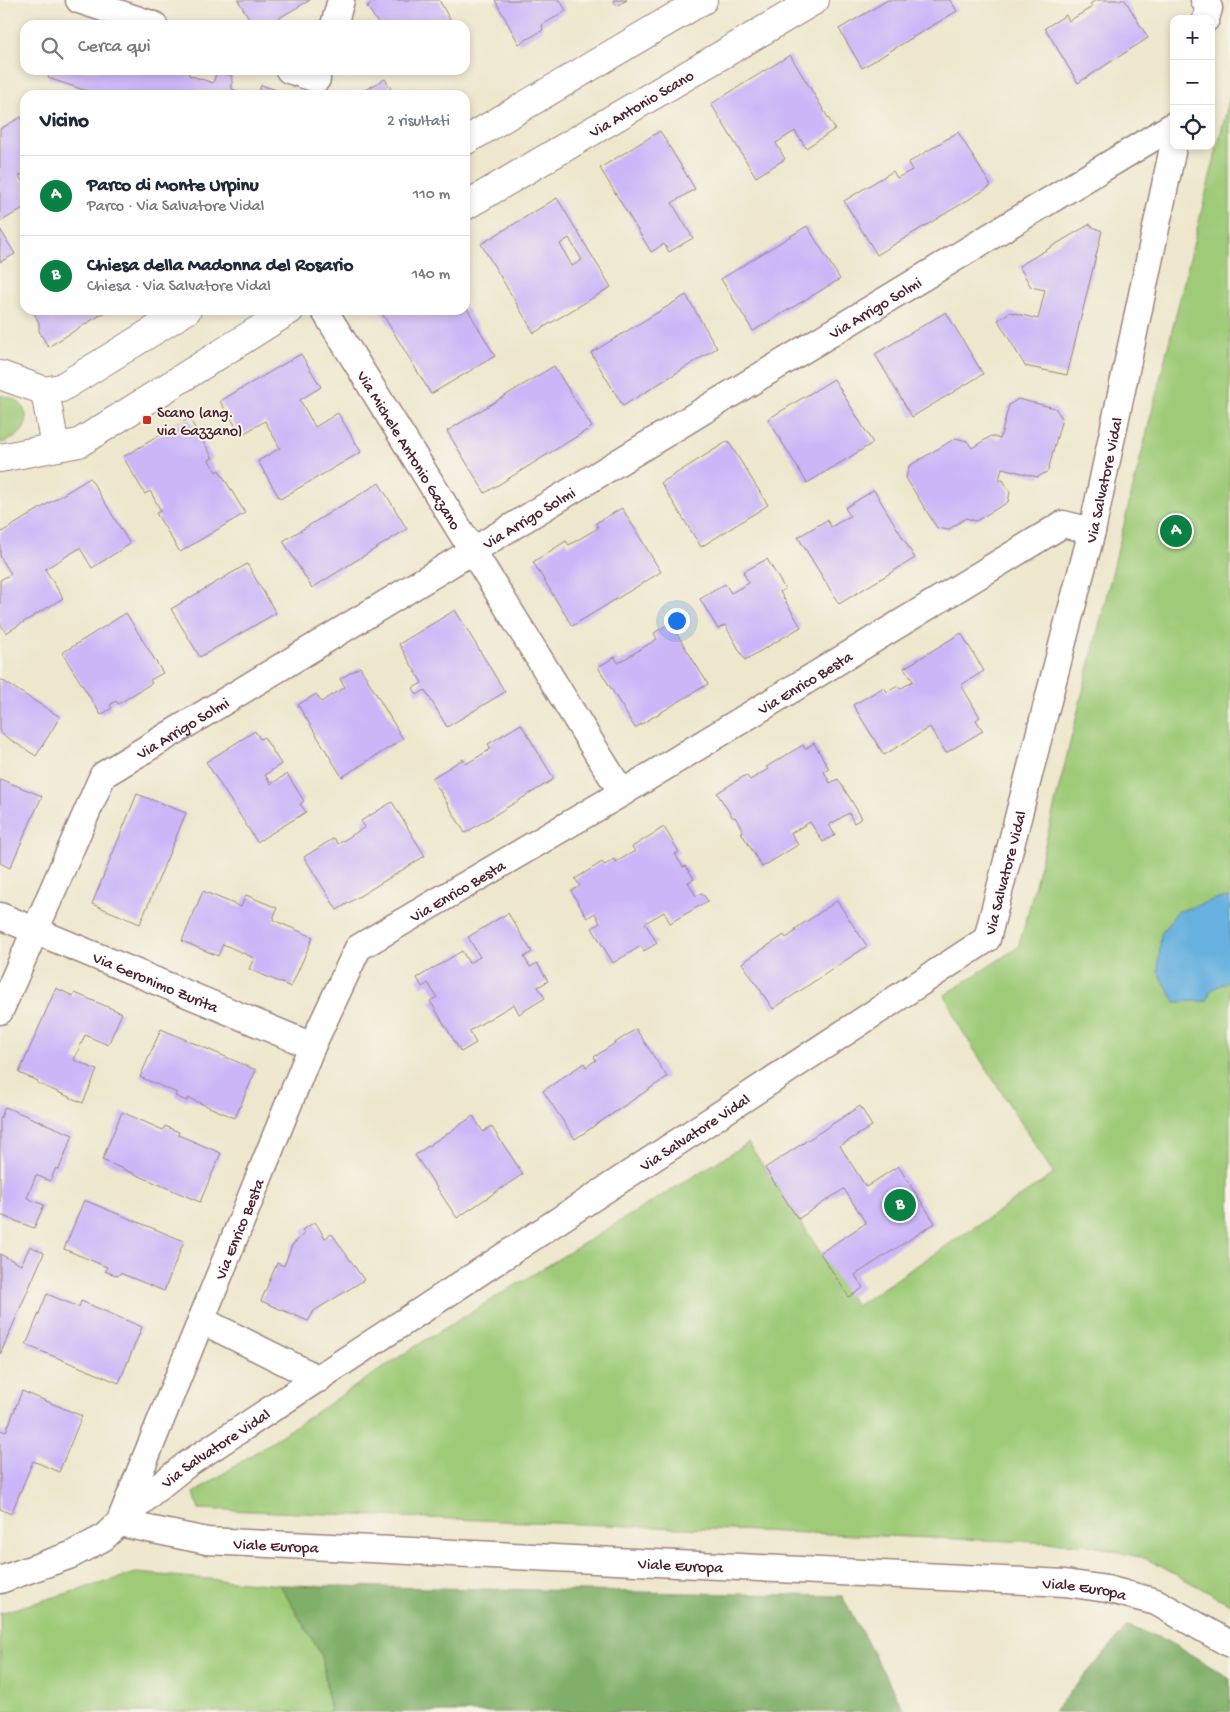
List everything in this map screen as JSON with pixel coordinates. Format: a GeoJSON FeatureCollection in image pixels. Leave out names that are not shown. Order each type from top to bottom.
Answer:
{"type":"FeatureCollection","features":[{"type":"Feature","properties":{"kind":"street"},"geometry":{"type":"LineString","coordinates":[[79,0],[139,20]]}},
{"type":"Feature","properties":{"kind":"street"},"geometry":{"type":"LineString","coordinates":[[336,20],[342,0]]}},
{"type":"Feature","properties":{"kind":"street"},"geometry":{"type":"LineString","coordinates":[[470,138],[703,0]]}},
{"type":"Feature","properties":{"kind":"street","name":"Via Antonio Scano"},"geometry":{"type":"LineString","coordinates":[[470,203],[815,0]]}},
{"type":"Feature","properties":{"kind":"street"},"geometry":{"type":"LineString","coordinates":[[1204,0],[1209,8],[1207,15]]}},
{"type":"Feature","properties":{"kind":"street"},"geometry":{"type":"LineString","coordinates":[[302,75],[317,81]]}},
{"type":"Feature","properties":{"kind":"street","name":"Via Arrigo Solmi"},"geometry":{"type":"LineString","coordinates":[[0,1011],[103,775],[1170,128]]}},
{"type":"Feature","properties":{"kind":"street","name":"Via Salvatore Vidal"},"geometry":{"type":"LineString","coordinates":[[0,1580],[71,1555],[103,1538],[151,1493],[186,1466],[987,940],[1092,532],[1172,150]]}},
{"type":"Feature","properties":{"kind":"street"},"geometry":{"type":"LineString","coordinates":[[0,375],[45,391],[60,388],[179,315]]}},
{"type":"Feature","properties":{"kind":"street"},"geometry":{"type":"LineString","coordinates":[[0,458],[79,443],[282,315]]}},
{"type":"Feature","properties":{"kind":"street","name":"Via Michele Antonio Gazano"},"geometry":{"type":"LineString","coordinates":[[327,315],[622,793]]}},
{"type":"Feature","properties":{"kind":"street"},"geometry":{"type":"LineString","coordinates":[[45,391],[55,447]]}},
{"type":"Feature","properties":{"kind":"street","name":"Via Enrico Besta"},"geometry":{"type":"LineString","coordinates":[[119,1523],[312,1046],[358,948],[622,793],[1063,524],[1092,532]]}},
{"type":"Feature","properties":{"kind":"street","name":"Via Geronimo Zurita"},"geometry":{"type":"LineString","coordinates":[[0,916],[312,1046]]}},
{"type":"Feature","properties":{"kind":"street"},"geometry":{"type":"LineString","coordinates":[[201,1320],[319,1379]]}},
{"type":"Feature","properties":{"kind":"street","name":"Viale Europa"},"geometry":{"type":"LineString","coordinates":[[119,1523],[207,1541],[1065,1583],[1107,1589],[1156,1602],[1230,1644]]}},
{"type":"Feature","properties":{"kind":"green space"},"geometry":{"type":"Polygon","coordinates":[[[1230,96],[1230,1604],[1147,1559],[1085,1544],[199,1509],[194,1493],[416,1346],[748,1143],[856,1306],[1054,1174],[959,1026],[945,995],[1018,947],[1230,96]]]}},
{"type":"Feature","properties":{"kind":"green space"},"geometry":{"type":"Polygon","coordinates":[[[0,395],[19,402],[24,409],[26,423],[20,434],[0,443],[0,395]]]}},
{"type":"Feature","properties":{"kind":"green space"},"geometry":{"type":"Polygon","coordinates":[[[136,1573],[280,1585],[322,1656],[330,1712],[0,1712],[0,1613],[136,1573]]]}},
{"type":"Feature","properties":{"kind":"green space"},"geometry":{"type":"Polygon","coordinates":[[[280,1585],[842,1596],[905,1712],[330,1712],[322,1656],[280,1585]]]}},
{"type":"Feature","properties":{"kind":"green space"},"geometry":{"type":"Polygon","coordinates":[[[1128,1626],[1168,1641],[1230,1678],[1230,1712],[1053,1712],[1128,1626]]]}},
{"type":"Feature","properties":{"kind":"water"},"geometry":{"type":"Polygon","coordinates":[[[1230,897],[1230,980],[1210,991],[1207,1001],[1175,1002],[1158,972],[1161,934],[1177,912],[1216,899],[1230,897]]]}},
{"type":"Feature","properties":{"kind":"building"},"geometry":{"type":"Polygon","coordinates":[[[238,0],[310,0],[276,20],[250,20],[238,0]]]}},
{"type":"Feature","properties":{"kind":"building"},"geometry":{"type":"Polygon","coordinates":[[[377,0],[439,0],[450,20],[376,20],[367,6],[377,0]]]}},
{"type":"Feature","properties":{"kind":"building"},"geometry":{"type":"Polygon","coordinates":[[[495,0],[560,0],[566,11],[542,25],[543,30],[519,44],[495,0]]]}},
{"type":"Feature","properties":{"kind":"building"},"geometry":{"type":"Polygon","coordinates":[[[613,0],[627,0],[617,6],[613,0]]]}},
{"type":"Feature","properties":{"kind":"building"},"geometry":{"type":"Polygon","coordinates":[[[888,0],[950,0],[957,11],[862,68],[839,29],[888,0]]]}},
{"type":"Feature","properties":{"kind":"building"},"geometry":{"type":"Polygon","coordinates":[[[1096,0],[1125,0],[1148,38],[1078,83],[1045,28],[1066,15],[1069,21],[1092,7],[1090,4],[1096,0]]]}},
{"type":"Feature","properties":{"kind":"building"},"geometry":{"type":"Polygon","coordinates":[[[790,55],[835,129],[806,148],[795,131],[776,143],[785,159],[756,177],[711,104],[790,55]]]}},
{"type":"Feature","properties":{"kind":"building"},"geometry":{"type":"Polygon","coordinates":[[[49,75],[189,75],[213,83],[216,75],[229,75],[232,76],[232,89],[235,90],[84,90],[48,78],[49,75]]]}},
{"type":"Feature","properties":{"kind":"building"},"geometry":{"type":"Polygon","coordinates":[[[385,79],[392,90],[365,90],[385,79]]]}},
{"type":"Feature","properties":{"kind":"building"},"geometry":{"type":"Polygon","coordinates":[[[261,85],[276,90],[260,90],[261,85]]]}},
{"type":"Feature","properties":{"kind":"building"},"geometry":{"type":"Polygon","coordinates":[[[20,118],[20,210],[0,222],[0,129],[20,118]]]}},
{"type":"Feature","properties":{"kind":"building"},"geometry":{"type":"Polygon","coordinates":[[[660,131],[695,189],[672,203],[693,238],[669,252],[664,244],[651,252],[600,168],[660,131]]]}},
{"type":"Feature","properties":{"kind":"building"},"geometry":{"type":"Polygon","coordinates":[[[958,132],[991,186],[877,255],[844,201],[893,171],[897,178],[912,170],[908,163],[958,132]]]}},
{"type":"Feature","properties":{"kind":"building"},"geometry":{"type":"Polygon","coordinates":[[[557,198],[611,287],[534,333],[481,244],[557,198]],[[569,238],[560,244],[572,266],[582,260],[569,238]]]}},
{"type":"Feature","properties":{"kind":"building"},"geometry":{"type":"Polygon","coordinates":[[[1090,224],[1102,231],[1067,375],[1025,366],[998,320],[1010,312],[1038,319],[1045,290],[1031,287],[1019,266],[1090,224]]]}},
{"type":"Feature","properties":{"kind":"building"},"geometry":{"type":"Polygon","coordinates":[[[807,226],[840,279],[753,331],[721,279],[807,226]]]}},
{"type":"Feature","properties":{"kind":"building"},"geometry":{"type":"Polygon","coordinates":[[[0,229],[15,254],[0,262],[0,229]]]}},
{"type":"Feature","properties":{"kind":"building"},"geometry":{"type":"Polygon","coordinates":[[[686,295],[717,348],[623,406],[591,353],[686,295]]]}},
{"type":"Feature","properties":{"kind":"building"},"geometry":{"type":"Polygon","coordinates":[[[946,312],[983,374],[912,417],[875,354],[946,312]]]}},
{"type":"Feature","properties":{"kind":"building"},"geometry":{"type":"Polygon","coordinates":[[[470,314],[495,356],[431,394],[383,315],[470,314]]]}},
{"type":"Feature","properties":{"kind":"building"},"geometry":{"type":"Polygon","coordinates":[[[35,315],[100,315],[48,347],[39,331],[39,323],[35,315]]]}},
{"type":"Feature","properties":{"kind":"building"},"geometry":{"type":"Polygon","coordinates":[[[301,354],[321,387],[300,400],[315,427],[338,413],[361,452],[280,499],[258,461],[280,448],[265,421],[241,435],[220,401],[301,354]]]}},
{"type":"Feature","properties":{"kind":"building"},"geometry":{"type":"Polygon","coordinates":[[[554,366],[592,427],[485,493],[447,431],[554,366]]]}},
{"type":"Feature","properties":{"kind":"building"},"geometry":{"type":"Polygon","coordinates":[[[834,379],[873,443],[807,483],[768,419],[834,379]]]}},
{"type":"Feature","properties":{"kind":"building"},"geometry":{"type":"Polygon","coordinates":[[[1018,399],[1055,408],[1062,418],[1048,471],[1038,477],[1002,468],[999,480],[1003,480],[1010,492],[1008,502],[976,521],[966,518],[948,530],[937,528],[906,478],[909,466],[956,438],[967,441],[972,448],[991,436],[1000,439],[1009,405],[1018,399]]]}},
{"type":"Feature","properties":{"kind":"building"},"geometry":{"type":"Polygon","coordinates":[[[189,418],[213,458],[209,460],[216,472],[219,470],[245,513],[180,552],[156,513],[161,511],[150,491],[145,494],[123,457],[189,418]]]}},
{"type":"Feature","properties":{"kind":"building"},"geometry":{"type":"Polygon","coordinates":[[[728,441],[768,505],[701,547],[661,483],[728,441]]]}},
{"type":"Feature","properties":{"kind":"building"},"geometry":{"type":"Polygon","coordinates":[[[90,478],[130,544],[92,568],[80,548],[45,569],[63,598],[6,633],[0,623],[0,580],[11,574],[0,556],[0,533],[90,478]]]}},
{"type":"Feature","properties":{"kind":"building"},"geometry":{"type":"Polygon","coordinates":[[[379,483],[407,529],[312,588],[283,541],[379,483]]]}},
{"type":"Feature","properties":{"kind":"building"},"geometry":{"type":"Polygon","coordinates":[[[874,490],[915,558],[839,604],[798,537],[827,520],[831,527],[850,516],[845,508],[874,490]]]}},
{"type":"Feature","properties":{"kind":"building"},"geometry":{"type":"Polygon","coordinates":[[[622,508],[661,572],[572,626],[533,562],[566,541],[569,545],[598,528],[596,523],[622,508]]]}},
{"type":"Feature","properties":{"kind":"building"},"geometry":{"type":"Polygon","coordinates":[[[767,559],[785,589],[780,592],[801,627],[745,660],[725,625],[718,629],[700,599],[725,584],[731,593],[749,583],[743,572],[767,559]]]}},
{"type":"Feature","properties":{"kind":"building"},"geometry":{"type":"Polygon","coordinates":[[[247,564],[276,613],[200,657],[171,609],[247,564]]]}},
{"type":"Feature","properties":{"kind":"building"},"geometry":{"type":"Polygon","coordinates":[[[455,610],[505,692],[447,727],[425,690],[417,695],[413,688],[422,683],[399,644],[455,610]]]}},
{"type":"Feature","properties":{"kind":"building"},"geometry":{"type":"Polygon","coordinates":[[[126,613],[163,673],[150,680],[152,683],[118,704],[116,701],[110,705],[112,708],[101,715],[62,653],[126,613]]]}},
{"type":"Feature","properties":{"kind":"building"},"geometry":{"type":"Polygon","coordinates":[[[670,623],[708,684],[635,728],[598,667],[615,657],[618,663],[657,639],[654,633],[670,623]]]}},
{"type":"Feature","properties":{"kind":"building"},"geometry":{"type":"Polygon","coordinates":[[[961,633],[984,671],[961,685],[980,717],[976,720],[983,731],[946,753],[930,727],[884,755],[853,705],[884,687],[887,692],[898,686],[900,689],[913,681],[904,668],[961,633]]]}},
{"type":"Feature","properties":{"kind":"building"},"geometry":{"type":"Polygon","coordinates":[[[360,667],[403,739],[342,777],[298,705],[316,694],[321,702],[345,687],[340,679],[360,667]]]}},
{"type":"Feature","properties":{"kind":"building"},"geometry":{"type":"Polygon","coordinates":[[[0,679],[60,717],[36,756],[0,733],[0,679]]]}},
{"type":"Feature","properties":{"kind":"building"},"geometry":{"type":"Polygon","coordinates":[[[521,724],[554,779],[465,833],[432,778],[463,759],[466,764],[491,749],[488,744],[521,724]]]}},
{"type":"Feature","properties":{"kind":"building"},"geometry":{"type":"Polygon","coordinates":[[[255,731],[260,739],[264,737],[281,764],[265,775],[271,784],[287,774],[304,801],[300,804],[306,812],[257,842],[206,762],[255,731]]]}},
{"type":"Feature","properties":{"kind":"building"},"geometry":{"type":"Polygon","coordinates":[[[814,743],[829,769],[824,772],[830,783],[838,779],[862,818],[854,823],[849,813],[829,825],[835,835],[823,842],[810,822],[791,833],[798,845],[762,867],[741,832],[743,831],[735,817],[733,818],[717,793],[746,775],[750,780],[768,769],[766,767],[803,745],[805,749],[814,743]]]}},
{"type":"Feature","properties":{"kind":"building"},"geometry":{"type":"Polygon","coordinates":[[[0,779],[42,796],[10,868],[0,863],[0,779]]]}},
{"type":"Feature","properties":{"kind":"building"},"geometry":{"type":"Polygon","coordinates":[[[137,794],[186,813],[140,924],[92,904],[137,794]]]}},
{"type":"Feature","properties":{"kind":"building"},"geometry":{"type":"Polygon","coordinates":[[[392,802],[425,856],[337,910],[304,857],[334,838],[338,844],[365,827],[361,821],[392,802]]]}},
{"type":"Feature","properties":{"kind":"building"},"geometry":{"type":"Polygon","coordinates":[[[664,827],[679,852],[675,854],[694,879],[688,882],[696,896],[702,893],[708,901],[670,923],[664,912],[645,923],[657,943],[644,951],[641,946],[613,963],[592,928],[600,923],[595,913],[587,918],[571,891],[580,886],[575,879],[602,862],[605,865],[614,859],[616,862],[635,851],[632,847],[664,827]]]}},
{"type":"Feature","properties":{"kind":"building"},"geometry":{"type":"Polygon","coordinates":[[[203,891],[241,907],[246,895],[277,908],[273,920],[313,937],[291,987],[249,969],[254,958],[223,944],[218,956],[182,941],[203,891]]]}},
{"type":"Feature","properties":{"kind":"building"},"geometry":{"type":"Polygon","coordinates":[[[837,901],[867,946],[773,1009],[742,963],[784,935],[786,938],[796,931],[795,929],[837,901]]]}},
{"type":"Feature","properties":{"kind":"building"},"geometry":{"type":"Polygon","coordinates":[[[508,913],[532,952],[524,957],[530,967],[537,963],[548,981],[538,987],[545,998],[519,1014],[514,1004],[469,1031],[476,1043],[461,1052],[430,1001],[437,997],[428,983],[422,987],[417,978],[462,951],[469,963],[480,957],[468,937],[508,913]]]}},
{"type":"Feature","properties":{"kind":"building"},"geometry":{"type":"Polygon","coordinates":[[[56,988],[73,996],[75,993],[122,1013],[108,1045],[85,1035],[74,1060],[97,1070],[83,1103],[19,1073],[56,988]]]}},
{"type":"Feature","properties":{"kind":"building"},"geometry":{"type":"Polygon","coordinates":[[[161,1029],[256,1070],[235,1118],[188,1098],[187,1101],[175,1096],[177,1093],[140,1077],[161,1029]]]}},
{"type":"Feature","properties":{"kind":"building"},"geometry":{"type":"Polygon","coordinates":[[[636,1029],[667,1077],[575,1139],[543,1091],[584,1063],[586,1067],[596,1060],[594,1057],[636,1029]]]}},
{"type":"Feature","properties":{"kind":"building"},"geometry":{"type":"Polygon","coordinates":[[[860,1106],[872,1126],[840,1146],[866,1187],[898,1166],[935,1223],[855,1275],[863,1288],[849,1297],[820,1253],[866,1223],[844,1189],[798,1219],[765,1168],[860,1106]]]}},
{"type":"Feature","properties":{"kind":"building"},"geometry":{"type":"Polygon","coordinates":[[[5,1107],[73,1135],[59,1169],[56,1168],[50,1181],[36,1175],[27,1198],[44,1205],[34,1228],[0,1215],[0,1120],[5,1107]]]}},
{"type":"Feature","properties":{"kind":"building"},"geometry":{"type":"Polygon","coordinates":[[[122,1112],[163,1130],[165,1126],[179,1132],[178,1135],[221,1153],[200,1202],[102,1160],[122,1112]]]}},
{"type":"Feature","properties":{"kind":"building"},"geometry":{"type":"Polygon","coordinates":[[[473,1116],[483,1132],[491,1126],[523,1174],[457,1218],[415,1155],[473,1116]]]}},
{"type":"Feature","properties":{"kind":"building"},"geometry":{"type":"Polygon","coordinates":[[[84,1200],[184,1241],[164,1291],[120,1273],[118,1276],[105,1271],[107,1267],[64,1249],[84,1200]]]}},
{"type":"Feature","properties":{"kind":"building"},"geometry":{"type":"Polygon","coordinates":[[[315,1222],[325,1238],[332,1234],[364,1280],[314,1311],[308,1321],[261,1301],[277,1263],[284,1266],[292,1245],[304,1234],[302,1230],[315,1222]]]}},
{"type":"Feature","properties":{"kind":"building"},"geometry":{"type":"Polygon","coordinates":[[[30,1246],[44,1253],[0,1355],[0,1254],[21,1265],[30,1246]]]}},
{"type":"Feature","properties":{"kind":"building"},"geometry":{"type":"Polygon","coordinates":[[[47,1294],[79,1307],[81,1301],[142,1327],[119,1383],[26,1345],[47,1294]]]}},
{"type":"Feature","properties":{"kind":"building"},"geometry":{"type":"Polygon","coordinates":[[[22,1391],[82,1416],[59,1472],[33,1461],[11,1514],[0,1509],[0,1430],[6,1432],[22,1391]]]}},
{"type":"Feature","properties":{"kind":"place","name":"Scano (ang. via Gazzano)"},"geometry":{"type":"Point","coordinates":[147,420]}},
{"type":"Feature","properties":{"kind":"place","name":"Parco di Monte Urpinu"},"geometry":{"type":"Point","coordinates":[1176,531]}},
{"type":"Feature","properties":{"kind":"place","name":"Chiesa della Madonna del Rosario"},"geometry":{"type":"Point","coordinates":[900,1205]}}]}
